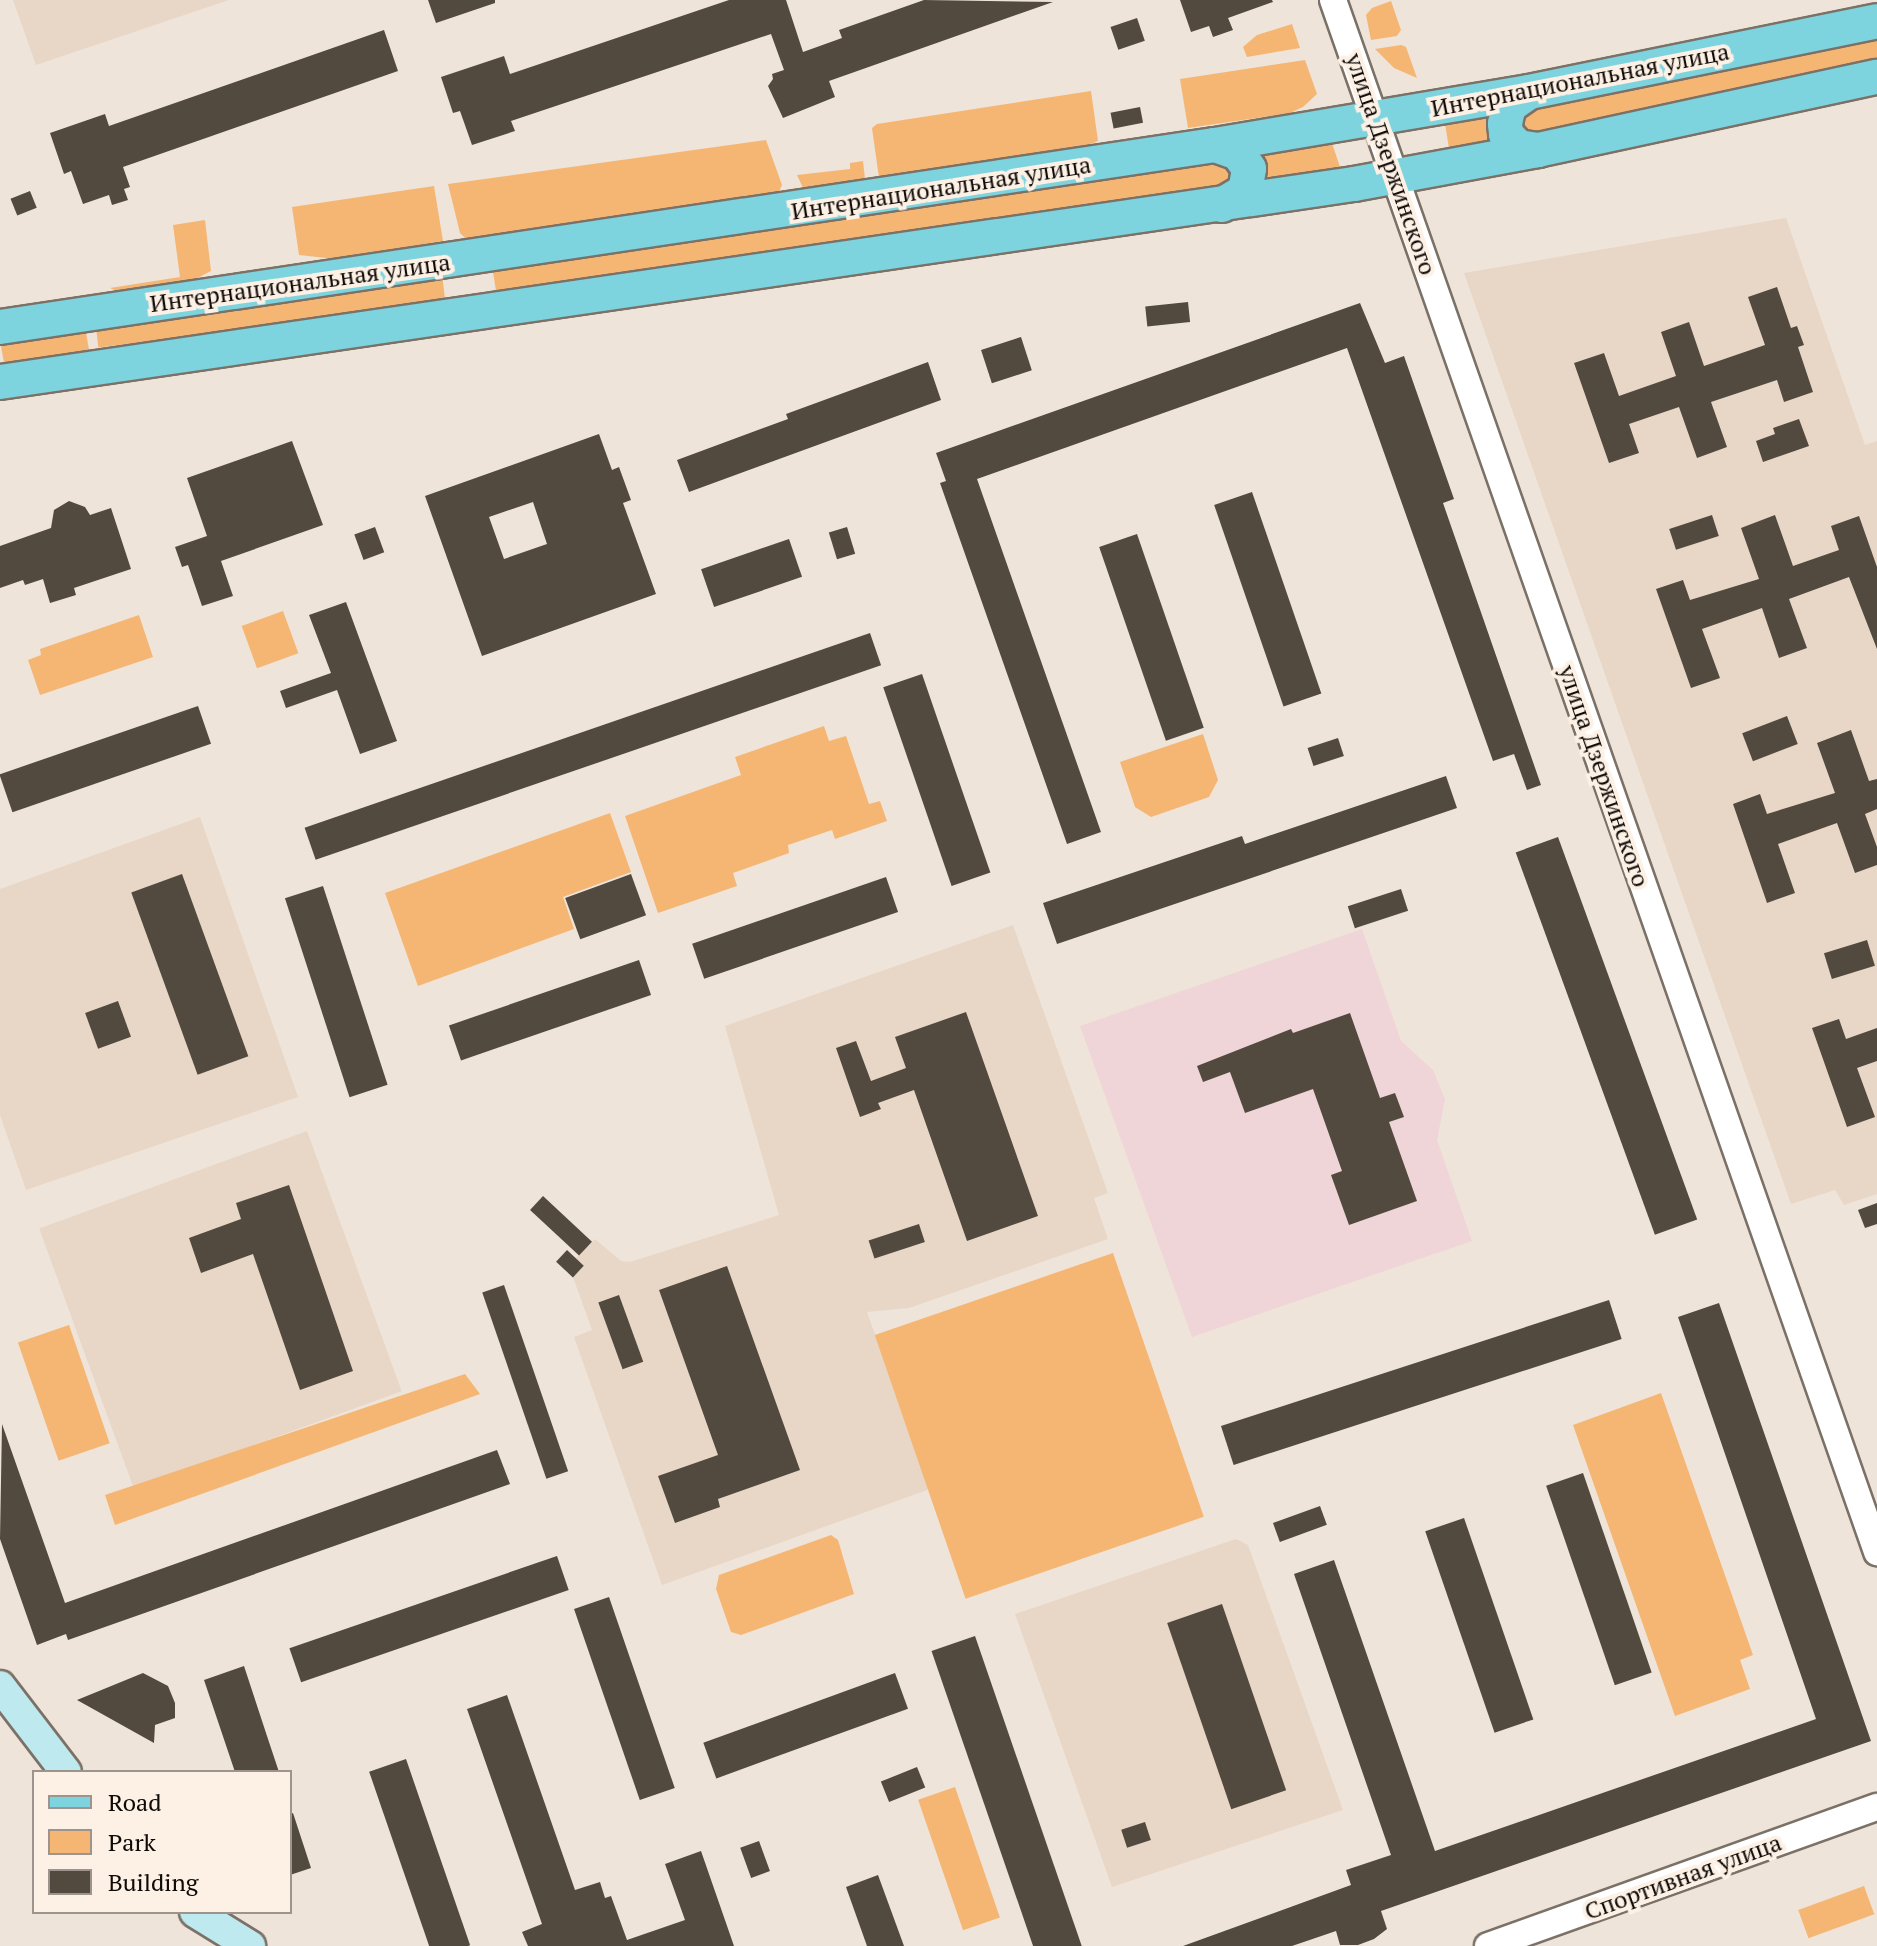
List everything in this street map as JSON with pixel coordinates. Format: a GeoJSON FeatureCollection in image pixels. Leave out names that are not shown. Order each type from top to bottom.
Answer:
{"type":"FeatureCollection","features":[{"type":"Feature","properties":{"kind":"main road","name":"Интернациональная улица"},"geometry":{"type":"LineString","coordinates":[[0,327],[1215,145],[1529,92],[1877,21]]}},
{"type":"Feature","properties":{"kind":"main road"},"geometry":{"type":"LineString","coordinates":[[0,382],[1222,205],[1396,177],[1538,150],[1877,77]]}},
{"type":"Feature","properties":{"kind":"main road"},"geometry":{"type":"LineString","coordinates":[[1529,92],[1509,106],[1506,134],[1518,147],[1538,150]]}},
{"type":"Feature","properties":{"kind":"main road"},"geometry":{"type":"LineString","coordinates":[[1215,145],[1238,153],[1249,169],[1245,191],[1222,205]]}},
{"type":"Feature","properties":{"kind":"main road"},"geometry":{"type":"LineString","coordinates":[[0,1686],[64,1770]]}},
{"type":"Feature","properties":{"kind":"main road"},"geometry":{"type":"LineString","coordinates":[[198,1914],[250,1946]]}},
{"type":"Feature","properties":{"kind":"street","name":"улица Дзержинского"},"geometry":{"type":"LineString","coordinates":[[1333,0],[1877,1552]]}},
{"type":"Feature","properties":{"kind":"street","name":"Спортивная улица"},"geometry":{"type":"LineString","coordinates":[[1488,1946],[1877,1807]]}},
{"type":"Feature","properties":{"kind":"shaded area"},"geometry":{"type":"Polygon","coordinates":[[[13,0],[229,0],[36,65],[13,0]]]}},
{"type":"Feature","properties":{"kind":"shaded area"},"geometry":{"type":"Polygon","coordinates":[[[1786,218],[1865,445],[1877,441],[1877,1194],[1844,1205],[1835,1190],[1791,1204],[1464,273],[1786,218]]]}},
{"type":"Feature","properties":{"kind":"shaded area"},"geometry":{"type":"Polygon","coordinates":[[[200,817],[298,1097],[26,1190],[0,1115],[0,889],[200,817]]]}},
{"type":"Feature","properties":{"kind":"shaded area"},"geometry":{"type":"Polygon","coordinates":[[[1013,925],[1108,1193],[1094,1198],[1108,1239],[909,1308],[867,1312],[930,1489],[662,1585],[574,1337],[592,1330],[573,1277],[584,1266],[576,1258],[595,1239],[621,1261],[630,1262],[779,1215],[725,1026],[1013,925]]]}},
{"type":"Feature","properties":{"kind":"shaded area"},"geometry":{"type":"Polygon","coordinates":[[[1362,929],[1401,1041],[1433,1070],[1445,1099],[1437,1140],[1472,1241],[1192,1337],[1080,1026],[1362,929]]]}},
{"type":"Feature","properties":{"kind":"shaded area"},"geometry":{"type":"Polygon","coordinates":[[[307,1131],[402,1391],[134,1489],[39,1228],[307,1131]]]}},
{"type":"Feature","properties":{"kind":"shaded area"},"geometry":{"type":"Polygon","coordinates":[[[1236,1539],[1248,1545],[1343,1810],[1112,1887],[1015,1614],[1236,1539]]]}},
{"type":"Feature","properties":{"kind":"green space"},"geometry":{"type":"Polygon","coordinates":[[[1391,1],[1401,30],[1397,36],[1371,40],[1366,15],[1372,8],[1391,1]]]}},
{"type":"Feature","properties":{"kind":"green space"},"geometry":{"type":"Polygon","coordinates":[[[1292,24],[1300,48],[1247,57],[1243,47],[1257,35],[1292,24]]]}},
{"type":"Feature","properties":{"kind":"green space"},"geometry":{"type":"Polygon","coordinates":[[[1877,38],[1877,61],[1536,137],[1524,131],[1523,114],[1530,106],[1877,38]]]}},
{"type":"Feature","properties":{"kind":"green space"},"geometry":{"type":"Polygon","coordinates":[[[1406,47],[1417,78],[1394,68],[1375,49],[1406,47]]]}},
{"type":"Feature","properties":{"kind":"green space"},"geometry":{"type":"Polygon","coordinates":[[[1305,60],[1317,94],[1303,107],[1290,113],[1188,128],[1180,79],[1305,60]]]}},
{"type":"Feature","properties":{"kind":"green space"},"geometry":{"type":"Polygon","coordinates":[[[1091,91],[1098,141],[1049,161],[880,185],[872,128],[877,124],[1091,91]]]}},
{"type":"Feature","properties":{"kind":"green space"},"geometry":{"type":"Polygon","coordinates":[[[1495,113],[1500,144],[1449,152],[1445,121],[1495,113]]]}},
{"type":"Feature","properties":{"kind":"green space"},"geometry":{"type":"Polygon","coordinates":[[[766,140],[782,185],[777,196],[469,242],[460,233],[448,184],[766,140]]]}},
{"type":"Feature","properties":{"kind":"green space"},"geometry":{"type":"Polygon","coordinates":[[[1331,140],[1342,173],[1259,186],[1265,165],[1256,151],[1331,140]]]}},
{"type":"Feature","properties":{"kind":"green space"},"geometry":{"type":"Polygon","coordinates":[[[863,161],[866,188],[804,190],[797,175],[850,169],[850,163],[863,161]]]}},
{"type":"Feature","properties":{"kind":"green space"},"geometry":{"type":"Polygon","coordinates":[[[1223,161],[1231,172],[1227,188],[497,297],[492,266],[1223,161]]]}},
{"type":"Feature","properties":{"kind":"green space"},"geometry":{"type":"Polygon","coordinates":[[[434,186],[443,241],[335,259],[299,255],[292,207],[434,186]]]}},
{"type":"Feature","properties":{"kind":"green space"},"geometry":{"type":"Polygon","coordinates":[[[205,220],[211,271],[180,287],[121,293],[110,288],[180,277],[173,225],[205,220]]]}},
{"type":"Feature","properties":{"kind":"green space"},"geometry":{"type":"Polygon","coordinates":[[[442,274],[446,305],[98,347],[95,317],[442,274]]]}},
{"type":"Feature","properties":{"kind":"green space"},"geometry":{"type":"Polygon","coordinates":[[[85,327],[90,355],[5,370],[0,342],[85,327]]]}},
{"type":"Feature","properties":{"kind":"green space"},"geometry":{"type":"Polygon","coordinates":[[[283,611],[298,653],[257,668],[242,626],[283,611]]]}},
{"type":"Feature","properties":{"kind":"green space"},"geometry":{"type":"Polygon","coordinates":[[[139,615],[153,657],[40,695],[28,660],[41,655],[40,649],[139,615]]]}},
{"type":"Feature","properties":{"kind":"green space"},"geometry":{"type":"Polygon","coordinates":[[[824,726],[829,741],[846,736],[869,804],[880,801],[887,821],[835,839],[832,830],[788,845],[789,853],[733,873],[737,886],[658,913],[625,816],[741,775],[735,757],[824,726]]]}},
{"type":"Feature","properties":{"kind":"green space"},"geometry":{"type":"Polygon","coordinates":[[[1203,734],[1218,780],[1209,797],[1151,817],[1135,807],[1120,762],[1203,734]]]}},
{"type":"Feature","properties":{"kind":"green space"},"geometry":{"type":"Polygon","coordinates":[[[610,813],[631,872],[563,897],[574,929],[418,986],[385,893],[610,813]]]}},
{"type":"Feature","properties":{"kind":"green space"},"geometry":{"type":"Polygon","coordinates":[[[1113,1253],[1204,1517],[966,1599],[875,1335],[1113,1253]]]}},
{"type":"Feature","properties":{"kind":"green space"},"geometry":{"type":"Polygon","coordinates":[[[69,1325],[110,1443],[59,1461],[18,1343],[69,1325]]]}},
{"type":"Feature","properties":{"kind":"green space"},"geometry":{"type":"Polygon","coordinates":[[[465,1374],[480,1394],[115,1525],[105,1495],[465,1374]]]}},
{"type":"Feature","properties":{"kind":"green space"},"geometry":{"type":"Polygon","coordinates":[[[1661,1393],[1753,1655],[1740,1660],[1750,1689],[1675,1716],[1573,1425],[1661,1393]]]}},
{"type":"Feature","properties":{"kind":"green space"},"geometry":{"type":"Polygon","coordinates":[[[831,1535],[838,1540],[854,1594],[741,1635],[731,1632],[716,1589],[719,1575],[831,1535]]]}},
{"type":"Feature","properties":{"kind":"green space"},"geometry":{"type":"Polygon","coordinates":[[[955,1787],[1000,1917],[963,1930],[918,1800],[955,1787]]]}},
{"type":"Feature","properties":{"kind":"green space"},"geometry":{"type":"Polygon","coordinates":[[[1864,1886],[1874,1914],[1808,1938],[1798,1910],[1864,1886]]]}},
{"type":"Feature","properties":{"kind":"building"},"geometry":{"type":"Polygon","coordinates":[[[428,0],[495,0],[495,3],[436,23],[428,0]]]}},
{"type":"Feature","properties":{"kind":"building"},"geometry":{"type":"Polygon","coordinates":[[[729,0],[786,0],[803,52],[842,38],[839,30],[924,0],[1053,2],[829,81],[835,97],[783,118],[768,86],[773,79],[772,74],[784,70],[771,34],[511,121],[515,131],[472,145],[460,111],[453,113],[441,77],[504,56],[510,74],[729,0]]]}},
{"type":"Feature","properties":{"kind":"building"},"geometry":{"type":"Polygon","coordinates":[[[1180,0],[1273,2],[1228,18],[1233,30],[1213,37],[1209,26],[1191,32],[1180,0]]]}},
{"type":"Feature","properties":{"kind":"building"},"geometry":{"type":"Polygon","coordinates":[[[1137,18],[1145,41],[1118,50],[1111,27],[1137,18]]]}},
{"type":"Feature","properties":{"kind":"building"},"geometry":{"type":"Polygon","coordinates":[[[384,30],[398,71],[123,167],[130,187],[124,189],[128,200],[112,205],[109,195],[83,204],[71,171],[64,174],[50,133],[105,114],[109,126],[384,30]]]}},
{"type":"Feature","properties":{"kind":"building"},"geometry":{"type":"Polygon","coordinates":[[[1140,107],[1143,123],[1114,128],[1111,113],[1140,107]]]}},
{"type":"Feature","properties":{"kind":"building"},"geometry":{"type":"Polygon","coordinates":[[[30,191],[37,208],[17,216],[11,199],[30,191]]]}},
{"type":"Feature","properties":{"kind":"building"},"geometry":{"type":"Polygon","coordinates":[[[1777,287],[1791,328],[1797,326],[1804,345],[1798,347],[1813,392],[1784,402],[1777,380],[1711,402],[1727,447],[1697,458],[1679,407],[1629,424],[1639,453],[1609,463],[1574,363],[1604,353],[1619,396],[1676,376],[1661,332],[1689,322],[1704,366],[1765,345],[1748,297],[1777,287]]]}},
{"type":"Feature","properties":{"kind":"building"},"geometry":{"type":"Polygon","coordinates":[[[1188,302],[1190,322],[1147,326],[1145,306],[1188,302]]]}},
{"type":"Feature","properties":{"kind":"building"},"geometry":{"type":"Polygon","coordinates":[[[1360,303],[1385,363],[1404,356],[1454,499],[1443,503],[1541,785],[1527,790],[1514,754],[1493,761],[1347,348],[977,479],[1101,832],[1067,844],[940,483],[946,481],[936,453],[1360,303]]]}},
{"type":"Feature","properties":{"kind":"building"},"geometry":{"type":"Polygon","coordinates":[[[1021,337],[1032,370],[992,383],[981,350],[1021,337]]]}},
{"type":"Feature","properties":{"kind":"building"},"geometry":{"type":"Polygon","coordinates":[[[928,362],[941,400],[689,492],[677,460],[788,419],[786,414],[928,362]]]}},
{"type":"Feature","properties":{"kind":"building"},"geometry":{"type":"Polygon","coordinates":[[[1799,419],[1809,446],[1763,462],[1756,441],[1775,434],[1773,428],[1799,419]]]}},
{"type":"Feature","properties":{"kind":"building"},"geometry":{"type":"Polygon","coordinates":[[[599,434],[612,470],[619,467],[631,500],[623,503],[656,594],[482,656],[425,496],[599,434]],[[533,502],[489,517],[504,559],[547,544],[533,502]]]}},
{"type":"Feature","properties":{"kind":"building"},"geometry":{"type":"Polygon","coordinates":[[[292,441],[323,525],[221,561],[233,596],[202,606],[188,565],[182,567],[175,547],[207,536],[187,478],[292,441]]]}},
{"type":"Feature","properties":{"kind":"building"},"geometry":{"type":"Polygon","coordinates":[[[1252,492],[1321,693],[1284,706],[1214,505],[1252,492]]]}},
{"type":"Feature","properties":{"kind":"building"},"geometry":{"type":"Polygon","coordinates":[[[69,501],[85,507],[90,515],[111,508],[131,569],[74,588],[76,595],[50,603],[43,579],[25,585],[23,580],[0,588],[0,546],[51,528],[54,510],[69,501]]]}},
{"type":"Feature","properties":{"kind":"building"},"geometry":{"type":"Polygon","coordinates":[[[1712,515],[1719,536],[1676,550],[1669,529],[1712,515]]]}},
{"type":"Feature","properties":{"kind":"building"},"geometry":{"type":"Polygon","coordinates":[[[1775,515],[1793,566],[1839,550],[1831,526],[1859,516],[1877,567],[1877,649],[1849,577],[1789,599],[1807,648],[1779,658],[1762,608],[1702,629],[1720,678],[1691,688],[1656,589],[1683,580],[1690,600],[1759,579],[1741,528],[1775,515]]]}},
{"type":"Feature","properties":{"kind":"building"},"geometry":{"type":"Polygon","coordinates":[[[375,527],[384,552],[364,560],[354,535],[375,527]]]}},
{"type":"Feature","properties":{"kind":"building"},"geometry":{"type":"Polygon","coordinates":[[[847,527],[855,554],[837,559],[829,533],[847,527]]]}},
{"type":"Feature","properties":{"kind":"building"},"geometry":{"type":"Polygon","coordinates":[[[1137,534],[1204,728],[1166,741],[1099,547],[1137,534]]]}},
{"type":"Feature","properties":{"kind":"building"},"geometry":{"type":"Polygon","coordinates":[[[789,539],[802,577],[714,607],[701,569],[789,539]]]}},
{"type":"Feature","properties":{"kind":"building"},"geometry":{"type":"Polygon","coordinates":[[[346,602],[397,741],[360,754],[337,690],[286,708],[280,691],[331,673],[309,615],[346,602]]]}},
{"type":"Feature","properties":{"kind":"building"},"geometry":{"type":"Polygon","coordinates":[[[870,633],[881,665],[316,860],[305,828],[870,633]]]}},
{"type":"Feature","properties":{"kind":"building"},"geometry":{"type":"Polygon","coordinates":[[[922,674],[990,873],[952,886],[883,687],[922,674]]]}},
{"type":"Feature","properties":{"kind":"building"},"geometry":{"type":"Polygon","coordinates":[[[198,706],[211,744],[12,812],[0,774],[198,706]]]}},
{"type":"Feature","properties":{"kind":"building"},"geometry":{"type":"Polygon","coordinates":[[[1787,716],[1798,744],[1753,761],[1742,733],[1787,716]]]}},
{"type":"Feature","properties":{"kind":"building"},"geometry":{"type":"Polygon","coordinates":[[[1851,730],[1869,781],[1877,779],[1877,809],[1865,814],[1877,847],[1877,865],[1855,873],[1837,823],[1778,844],[1795,893],[1767,903],[1733,804],[1760,794],[1767,814],[1835,793],[1817,743],[1851,730]]]}},
{"type":"Feature","properties":{"kind":"building"},"geometry":{"type":"Polygon","coordinates":[[[1338,738],[1344,756],[1313,766],[1308,748],[1338,738]]]}},
{"type":"Feature","properties":{"kind":"building"},"geometry":{"type":"Polygon","coordinates":[[[1446,776],[1457,808],[1057,944],[1043,903],[1242,836],[1245,844],[1446,776]]]}},
{"type":"Feature","properties":{"kind":"building"},"geometry":{"type":"Polygon","coordinates":[[[1558,837],[1697,1219],[1655,1235],[1516,852],[1558,837]]]}},
{"type":"Feature","properties":{"kind":"building"},"geometry":{"type":"Polygon","coordinates":[[[182,874],[248,1056],[198,1075],[131,892],[182,874]]]}},
{"type":"Feature","properties":{"kind":"building"},"geometry":{"type":"Polygon","coordinates":[[[631,874],[646,915],[580,939],[565,898],[631,874]]]}},
{"type":"Feature","properties":{"kind":"building"},"geometry":{"type":"Polygon","coordinates":[[[886,877],[898,912],[704,979],[692,944],[886,877]]]}},
{"type":"Feature","properties":{"kind":"building"},"geometry":{"type":"Polygon","coordinates":[[[323,886],[388,1085],[350,1097],[285,898],[323,886]]]}},
{"type":"Feature","properties":{"kind":"building"},"geometry":{"type":"Polygon","coordinates":[[[1401,889],[1408,911],[1355,928],[1348,906],[1401,889]]]}},
{"type":"Feature","properties":{"kind":"building"},"geometry":{"type":"Polygon","coordinates":[[[1867,940],[1875,966],[1832,979],[1824,953],[1867,940]]]}},
{"type":"Feature","properties":{"kind":"building"},"geometry":{"type":"Polygon","coordinates":[[[639,960],[651,995],[461,1060],[449,1025],[639,960]]]}},
{"type":"Feature","properties":{"kind":"building"},"geometry":{"type":"Polygon","coordinates":[[[118,1001],[131,1037],[98,1049],[85,1013],[118,1001]]]}},
{"type":"Feature","properties":{"kind":"building"},"geometry":{"type":"Polygon","coordinates":[[[966,1012],[1038,1216],[967,1241],[914,1090],[878,1103],[881,1109],[860,1117],[836,1048],[856,1041],[871,1081],[906,1068],[895,1037],[966,1012]]]}},
{"type":"Feature","properties":{"kind":"building"},"geometry":{"type":"Polygon","coordinates":[[[1350,1013],[1380,1098],[1395,1093],[1404,1117],[1389,1122],[1417,1201],[1349,1225],[1331,1175],[1342,1171],[1313,1089],[1245,1113],[1230,1072],[1203,1082],[1197,1066],[1291,1029],[1293,1033],[1350,1013]]]}},
{"type":"Feature","properties":{"kind":"building"},"geometry":{"type":"Polygon","coordinates":[[[1839,1019],[1846,1039],[1877,1028],[1877,1061],[1857,1068],[1875,1117],[1847,1127],[1812,1028],[1839,1019]]]}},
{"type":"Feature","properties":{"kind":"building"},"geometry":{"type":"Polygon","coordinates":[[[289,1185],[353,1371],[300,1390],[253,1254],[201,1273],[189,1238],[241,1219],[236,1203],[289,1185]]]}},
{"type":"Feature","properties":{"kind":"building"},"geometry":{"type":"Polygon","coordinates":[[[543,1196],[592,1242],[579,1256],[530,1210],[543,1196]]]}},
{"type":"Feature","properties":{"kind":"building"},"geometry":{"type":"Polygon","coordinates":[[[1877,1203],[1877,1224],[1865,1228],[1858,1210],[1877,1203]]]}},
{"type":"Feature","properties":{"kind":"building"},"geometry":{"type":"Polygon","coordinates":[[[919,1224],[925,1242],[874,1258],[869,1240],[919,1224]]]}},
{"type":"Feature","properties":{"kind":"building"},"geometry":{"type":"Polygon","coordinates":[[[567,1250],[584,1266],[573,1277],[556,1262],[567,1250]]]}},
{"type":"Feature","properties":{"kind":"building"},"geometry":{"type":"Polygon","coordinates":[[[727,1266],[800,1470],[718,1499],[720,1507],[675,1523],[658,1476],[718,1455],[659,1290],[727,1266]]]}},
{"type":"Feature","properties":{"kind":"building"},"geometry":{"type":"Polygon","coordinates":[[[504,1285],[568,1471],[546,1479],[482,1292],[504,1285]]]}},
{"type":"Feature","properties":{"kind":"building"},"geometry":{"type":"Polygon","coordinates":[[[619,1295],[643,1362],[623,1369],[598,1303],[619,1295]]]}},
{"type":"Feature","properties":{"kind":"building"},"geometry":{"type":"Polygon","coordinates":[[[1609,1300],[1622,1339],[1234,1465],[1221,1426],[1609,1300]]]}},
{"type":"Feature","properties":{"kind":"building"},"geometry":{"type":"Polygon","coordinates":[[[1719,1303],[1871,1741],[1381,1911],[1387,1929],[1374,1939],[1358,1945],[1340,1945],[1336,1931],[1292,1946],[1183,1946],[1351,1885],[1346,1870],[1391,1855],[1294,1574],[1334,1560],[1435,1851],[1816,1719],[1678,1317],[1719,1303]]]}},
{"type":"Feature","properties":{"kind":"building"},"geometry":{"type":"Polygon","coordinates":[[[2,1424],[65,1603],[497,1450],[510,1484],[68,1640],[66,1634],[37,1645],[0,1539],[2,1424]]]}},
{"type":"Feature","properties":{"kind":"building"},"geometry":{"type":"Polygon","coordinates":[[[1583,1473],[1652,1673],[1615,1685],[1546,1486],[1583,1473]]]}},
{"type":"Feature","properties":{"kind":"building"},"geometry":{"type":"Polygon","coordinates":[[[1320,1506],[1327,1525],[1280,1542],[1273,1523],[1320,1506]]]}},
{"type":"Feature","properties":{"kind":"building"},"geometry":{"type":"Polygon","coordinates":[[[1464,1518],[1533,1719],[1495,1733],[1425,1531],[1464,1518]]]}},
{"type":"Feature","properties":{"kind":"building"},"geometry":{"type":"Polygon","coordinates":[[[557,1556],[569,1590],[301,1682],[289,1648],[557,1556]]]}},
{"type":"Feature","properties":{"kind":"building"},"geometry":{"type":"Polygon","coordinates":[[[609,1597],[675,1788],[640,1800],[574,1609],[609,1597]]]}},
{"type":"Feature","properties":{"kind":"building"},"geometry":{"type":"Polygon","coordinates":[[[1222,1604],[1286,1790],[1231,1809],[1167,1623],[1222,1604]]]}},
{"type":"Feature","properties":{"kind":"building"},"geometry":{"type":"Polygon","coordinates":[[[975,1636],[1082,1946],[1033,1946],[932,1651],[975,1636]]]}},
{"type":"Feature","properties":{"kind":"building"},"geometry":{"type":"Polygon","coordinates":[[[244,1666],[278,1770],[234,1770],[204,1680],[244,1666]]]}},
{"type":"Feature","properties":{"kind":"building"},"geometry":{"type":"Polygon","coordinates":[[[143,1673],[168,1686],[175,1703],[175,1718],[155,1725],[154,1743],[77,1700],[143,1673]]]}},
{"type":"Feature","properties":{"kind":"building"},"geometry":{"type":"Polygon","coordinates":[[[895,1673],[908,1709],[716,1778],[703,1743],[895,1673]]]}},
{"type":"Feature","properties":{"kind":"building"},"geometry":{"type":"Polygon","coordinates":[[[507,1695],[575,1890],[600,1882],[605,1898],[611,1896],[627,1940],[685,1920],[665,1864],[701,1851],[734,1946],[528,1946],[522,1932],[542,1924],[467,1709],[507,1695]]]}},
{"type":"Feature","properties":{"kind":"building"},"geometry":{"type":"Polygon","coordinates":[[[406,1759],[470,1945],[429,1946],[369,1772],[406,1759]]]}},
{"type":"Feature","properties":{"kind":"building"},"geometry":{"type":"Polygon","coordinates":[[[917,1767],[925,1787],[889,1802],[881,1782],[917,1767]]]}},
{"type":"Feature","properties":{"kind":"building"},"geometry":{"type":"Polygon","coordinates":[[[292,1813],[311,1868],[292,1874],[292,1813]]]}},
{"type":"Feature","properties":{"kind":"building"},"geometry":{"type":"Polygon","coordinates":[[[1145,1822],[1151,1840],[1127,1848],[1121,1830],[1145,1822]]]}},
{"type":"Feature","properties":{"kind":"building"},"geometry":{"type":"Polygon","coordinates":[[[759,1841],[770,1871],[751,1878],[740,1848],[759,1841]]]}},
{"type":"Feature","properties":{"kind":"building"},"geometry":{"type":"Polygon","coordinates":[[[878,1875],[904,1946],[867,1946],[846,1887],[878,1875]]]}}]}
